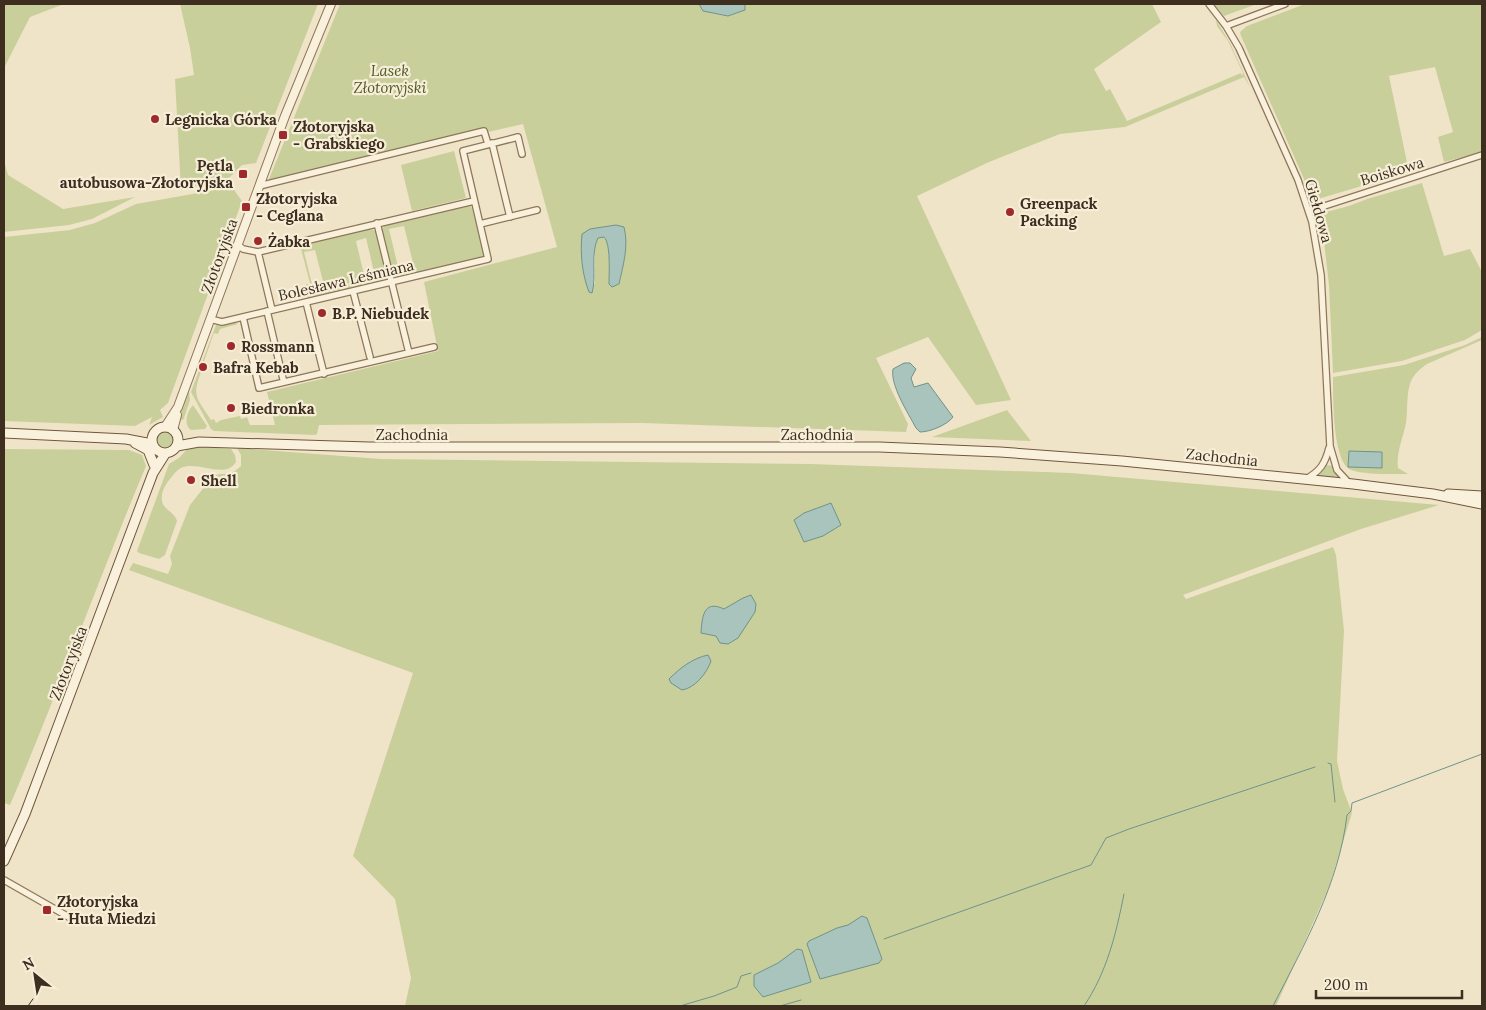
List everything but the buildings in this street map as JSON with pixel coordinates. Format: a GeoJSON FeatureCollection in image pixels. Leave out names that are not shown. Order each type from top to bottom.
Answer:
{"type":"FeatureCollection","features":[{"type":"Feature","properties":{"kind":"main road"},"geometry":{"type":"LineString","coordinates":[[4,433],[126,438],[146,437],[154,434],[158,429],[172,431],[177,446],[171,452],[165,454],[154,447],[126,438]]}},
{"type":"Feature","properties":{"kind":"main road","name":"Zachodnia"},"geometry":{"type":"LineString","coordinates":[[172,431],[199,442]]}},
{"type":"Feature","properties":{"kind":"main road"},"geometry":{"type":"LineString","coordinates":[[154,434],[154,447]]}},
{"type":"Feature","properties":{"kind":"main road"},"geometry":{"type":"LineString","coordinates":[[126,438],[146,448],[151,455],[154,469]]}},
{"type":"Feature","properties":{"kind":"main road","name":"Zachodnia"},"geometry":{"type":"LineString","coordinates":[[177,446],[199,442],[369,447],[879,447],[1054,455],[1349,483],[1432,494],[1482,504]]}},
{"type":"Feature","properties":{"kind":"main road","name":"Złotoryjska"},"geometry":{"type":"LineString","coordinates":[[154,447],[154,469]]}},
{"type":"Feature","properties":{"kind":"main road","name":"Złotoryjska"},"geometry":{"type":"LineString","coordinates":[[4,861],[24,814],[154,469],[165,454]]}},
{"type":"Feature","properties":{"kind":"main road","name":"Zachodnia"},"geometry":{"type":"LineString","coordinates":[[1432,494],[1482,496]]}},
{"type":"Feature","properties":{"kind":"street","name":"Złotoryjska"},"geometry":{"type":"LineString","coordinates":[[172,431],[178,407],[210,319],[308,58],[331,4]]}},
{"type":"Feature","properties":{"kind":"street","name":"Giełdowa"},"geometry":{"type":"LineString","coordinates":[[1209,4],[1226,26],[1238,48],[1298,180],[1309,211],[1316,237],[1321,275],[1330,446],[1337,470],[1349,483]]}},
{"type":"Feature","properties":{"kind":"street"},"geometry":{"type":"LineString","coordinates":[[1226,26],[1285,4]]}},
{"type":"Feature","properties":{"kind":"street"},"geometry":{"type":"LineString","coordinates":[[260,186],[484,131],[490,143],[510,216]]}},
{"type":"Feature","properties":{"kind":"street"},"geometry":{"type":"LineString","coordinates":[[522,154],[518,137],[463,151],[480,224],[537,210]]}},
{"type":"Feature","properties":{"kind":"street","name":"Boiskowa"},"geometry":{"type":"LineString","coordinates":[[1309,211],[1482,155]]}},
{"type":"Feature","properties":{"kind":"street"},"geometry":{"type":"LineString","coordinates":[[238,245],[258,252],[474,200]]}},
{"type":"Feature","properties":{"kind":"street"},"geometry":{"type":"LineString","coordinates":[[377,223],[409,353]]}},
{"type":"Feature","properties":{"kind":"street","name":"Bolesława Leśmiana"},"geometry":{"type":"LineString","coordinates":[[210,319],[222,322],[488,258],[480,224]]}},
{"type":"Feature","properties":{"kind":"street"},"geometry":{"type":"LineString","coordinates":[[258,252],[283,379]]}},
{"type":"Feature","properties":{"kind":"street"},"geometry":{"type":"LineString","coordinates":[[353,291],[370,358]]}},
{"type":"Feature","properties":{"kind":"street"},"geometry":{"type":"LineString","coordinates":[[306,302],[324,374]]}},
{"type":"Feature","properties":{"kind":"street"},"geometry":{"type":"LineString","coordinates":[[243,317],[259,388],[434,347]]}},
{"type":"Feature","properties":{"kind":"street","name":"Giełdowa"},"geometry":{"type":"LineString","coordinates":[[1306,479],[1322,468],[1326,462],[1330,446]]}},
{"type":"Feature","properties":{"kind":"street"},"geometry":{"type":"LineString","coordinates":[[4,880],[74,920]]}},
{"type":"Feature","properties":{"kind":"green space"},"geometry":{"type":"Polygon","coordinates":[[[4,4],[64,4],[30,17],[4,68],[4,4]]]}},
{"type":"Feature","properties":{"kind":"green space"},"geometry":{"type":"Polygon","coordinates":[[[180,4],[318,4],[256,163],[242,165],[227,180],[181,190],[175,79],[194,75],[180,4]]]}},
{"type":"Feature","properties":{"kind":"green space","name":"Lasek Złotoryjski"},"geometry":{"type":"Polygon","coordinates":[[[340,4],[699,4],[703,11],[745,10],[745,4],[1152,4],[1161,22],[1094,69],[1106,91],[1110,89],[1127,121],[1241,73],[1242,76],[1243,73],[1228,41],[1217,26],[1216,20],[1230,43],[1250,87],[1244,77],[1125,127],[1060,134],[989,162],[917,196],[1011,400],[976,405],[928,337],[876,358],[908,424],[906,432],[642,423],[319,425],[315,435],[214,431],[211,429],[191,392],[216,325],[222,326],[234,322],[238,324],[220,329],[218,334],[214,333],[203,364],[206,365],[205,369],[202,369],[197,385],[196,391],[201,406],[211,420],[214,419],[216,423],[240,416],[241,419],[247,417],[250,425],[275,425],[267,392],[438,351],[424,282],[557,247],[523,124],[267,184],[340,4]],[[624,227],[581,242],[585,281],[595,284],[595,244],[598,238],[604,237],[609,252],[609,284],[619,285],[625,256],[624,227]]]}},
{"type":"Feature","properties":{"kind":"green space"},"geometry":{"type":"Polygon","coordinates":[[[1214,4],[1257,4],[1224,16],[1214,4]]]}},
{"type":"Feature","properties":{"kind":"green space"},"geometry":{"type":"Polygon","coordinates":[[[1305,4],[1482,4],[1482,152],[1444,162],[1438,137],[1453,132],[1435,67],[1389,76],[1409,172],[1318,199],[1311,195],[1240,32],[1247,26],[1305,4]]]}},
{"type":"Feature","properties":{"kind":"green space"},"geometry":{"type":"Polygon","coordinates":[[[454,151],[466,198],[412,211],[401,165],[454,151]]]}},
{"type":"Feature","properties":{"kind":"green space"},"geometry":{"type":"Polygon","coordinates":[[[4,161],[8,175],[63,209],[135,197],[92,219],[69,225],[4,232],[4,161]]]}},
{"type":"Feature","properties":{"kind":"green space"},"geometry":{"type":"Polygon","coordinates":[[[1422,183],[1444,256],[1470,249],[1482,272],[1482,330],[1465,340],[1402,361],[1333,373],[1329,285],[1324,242],[1319,220],[1321,215],[1422,183]]]}},
{"type":"Feature","properties":{"kind":"green space"},"geometry":{"type":"Polygon","coordinates":[[[232,187],[242,201],[168,403],[160,410],[163,417],[149,425],[152,417],[135,426],[4,421],[4,237],[70,230],[95,223],[136,204],[232,187]]]}},
{"type":"Feature","properties":{"kind":"green space"},"geometry":{"type":"Polygon","coordinates":[[[469,205],[472,208],[484,254],[482,257],[394,278],[382,230],[384,226],[469,205]],[[404,226],[389,229],[398,267],[413,263],[404,226]]]}},
{"type":"Feature","properties":{"kind":"green space"},"geometry":{"type":"Polygon","coordinates":[[[367,229],[378,231],[389,277],[384,281],[309,299],[305,297],[308,293],[306,284],[308,284],[310,296],[313,295],[300,245],[367,229]],[[366,238],[356,241],[365,279],[375,276],[366,238]],[[315,250],[304,252],[314,292],[325,289],[315,250]]]}},
{"type":"Feature","properties":{"kind":"green space"},"geometry":{"type":"Polygon","coordinates":[[[213,325],[189,391],[190,400],[184,418],[183,420],[178,419],[185,396],[213,325]]]}},
{"type":"Feature","properties":{"kind":"green space"},"geometry":{"type":"Polygon","coordinates":[[[1482,337],[1482,340],[1427,364],[1418,371],[1411,381],[1406,423],[1398,462],[1398,468],[1408,474],[1364,473],[1351,470],[1345,464],[1340,455],[1337,442],[1333,377],[1404,365],[1465,345],[1482,337]]]}},
{"type":"Feature","properties":{"kind":"green space"},"geometry":{"type":"Polygon","coordinates":[[[193,405],[207,426],[205,429],[191,430],[187,425],[189,411],[193,405]]]}},
{"type":"Feature","properties":{"kind":"green space"},"geometry":{"type":"Polygon","coordinates":[[[1007,410],[1031,441],[932,437],[1007,410]]]}},
{"type":"Feature","properties":{"kind":"green space"},"geometry":{"type":"Polygon","coordinates":[[[165,431],[173,436],[174,440],[169,448],[165,449],[157,444],[156,440],[161,432],[165,431]]]}},
{"type":"Feature","properties":{"kind":"green space"},"geometry":{"type":"Polygon","coordinates":[[[190,446],[231,449],[235,455],[236,462],[231,467],[225,469],[218,470],[188,466],[177,471],[162,494],[163,503],[177,521],[165,555],[159,559],[139,553],[137,551],[169,464],[179,458],[190,446]]]}},
{"type":"Feature","properties":{"kind":"green space"},"geometry":{"type":"Polygon","coordinates":[[[237,448],[381,459],[811,464],[1071,473],[1439,505],[1361,529],[1183,595],[1186,599],[1333,547],[1336,555],[1344,631],[1337,761],[1343,789],[1352,813],[1329,887],[1276,1006],[405,1006],[411,978],[395,899],[353,856],[413,673],[129,570],[133,563],[168,574],[172,564],[170,556],[190,505],[213,476],[230,473],[241,466],[241,455],[237,448]]]}},
{"type":"Feature","properties":{"kind":"green space"},"geometry":{"type":"Polygon","coordinates":[[[4,449],[129,450],[142,455],[146,466],[10,805],[4,803],[4,449]]]}},
{"type":"Feature","properties":{"kind":"green space"},"geometry":{"type":"Polygon","coordinates":[[[1326,465],[1333,466],[1342,479],[1315,477],[1326,465]]]}},
{"type":"Feature","properties":{"kind":"water"},"geometry":{"type":"Polygon","coordinates":[[[699,4],[745,4],[745,10],[728,16],[703,11],[699,4]]]}},
{"type":"Feature","properties":{"kind":"water"},"geometry":{"type":"Polygon","coordinates":[[[616,225],[624,227],[626,242],[619,284],[612,287],[609,284],[608,246],[604,237],[598,238],[594,251],[592,293],[589,292],[582,263],[582,234],[590,229],[616,225]]]}},
{"type":"Feature","properties":{"kind":"water"},"geometry":{"type":"Polygon","coordinates":[[[904,363],[910,363],[916,369],[911,378],[914,387],[928,383],[953,417],[947,423],[924,432],[920,432],[916,428],[900,399],[894,383],[893,369],[904,363]]]}},
{"type":"Feature","properties":{"kind":"water"},"geometry":{"type":"Polygon","coordinates":[[[1349,451],[1382,452],[1382,468],[1348,467],[1349,451]]]}},
{"type":"Feature","properties":{"kind":"water"},"geometry":{"type":"Polygon","coordinates":[[[831,503],[841,525],[823,536],[804,542],[794,520],[804,513],[831,503]]]}},
{"type":"Feature","properties":{"kind":"water"},"geometry":{"type":"Polygon","coordinates":[[[751,595],[756,604],[755,612],[738,638],[728,644],[720,643],[716,636],[701,633],[703,616],[708,608],[712,606],[724,609],[751,595]]]}},
{"type":"Feature","properties":{"kind":"water"},"geometry":{"type":"Polygon","coordinates":[[[708,655],[711,661],[709,666],[696,683],[682,690],[671,683],[669,679],[682,667],[697,658],[708,655]]]}},
{"type":"Feature","properties":{"kind":"water"},"geometry":{"type":"Polygon","coordinates":[[[862,916],[867,918],[882,959],[879,963],[820,979],[807,944],[809,941],[848,925],[862,916]]]}},
{"type":"Feature","properties":{"kind":"water"},"geometry":{"type":"Polygon","coordinates":[[[797,949],[802,950],[811,982],[763,997],[754,986],[754,975],[778,963],[797,949]]]}},
{"type":"Feature","properties":{"kind":"waterway"},"geometry":{"type":"LineString","coordinates":[[1273,1006],[1319,914],[1336,865],[1343,841],[1347,815],[1351,811],[1352,803],[1482,754]]}},
{"type":"Feature","properties":{"kind":"waterway"},"geometry":{"type":"LineString","coordinates":[[1328,763],[1331,764],[1335,802]]}},
{"type":"Feature","properties":{"kind":"waterway"},"geometry":{"type":"LineString","coordinates":[[884,939],[1091,865],[1106,838],[1315,767]]}},
{"type":"Feature","properties":{"kind":"waterway"},"geometry":{"type":"LineString","coordinates":[[1084,1006],[1105,966],[1118,924],[1124,894]]}},
{"type":"Feature","properties":{"kind":"waterway"},"geometry":{"type":"LineString","coordinates":[[680,1006],[737,987],[741,976],[751,973]]}},
{"type":"Feature","properties":{"kind":"waterway"},"geometry":{"type":"LineString","coordinates":[[780,1006],[801,1000]]}},
{"type":"Feature","properties":{"kind":"railway"},"geometry":{"type":"LineString","coordinates":[[28,1006],[35,996]]}},
{"type":"Feature","properties":{"kind":"place","name":"Legnicka Górka"},"geometry":{"type":"Point","coordinates":[155,119]}},
{"type":"Feature","properties":{"kind":"place","name":"Złotoryjska - Grabskiego"},"geometry":{"type":"Point","coordinates":[283,135]}},
{"type":"Feature","properties":{"kind":"place","name":"Pętla autobusowa-Złotoryjska"},"geometry":{"type":"Point","coordinates":[243,174]}},
{"type":"Feature","properties":{"kind":"place","name":"Złotoryjska - Ceglana"},"geometry":{"type":"Point","coordinates":[246,207]}},
{"type":"Feature","properties":{"kind":"place","name":"Greenpack Packing"},"geometry":{"type":"Point","coordinates":[1010,212]}},
{"type":"Feature","properties":{"kind":"place","name":"Żabka"},"geometry":{"type":"Point","coordinates":[258,241]}},
{"type":"Feature","properties":{"kind":"place","name":"B.P. Niebudek"},"geometry":{"type":"Point","coordinates":[322,313]}},
{"type":"Feature","properties":{"kind":"place","name":"Rossmann"},"geometry":{"type":"Point","coordinates":[231,346]}},
{"type":"Feature","properties":{"kind":"place","name":"Bafra Kebab"},"geometry":{"type":"Point","coordinates":[203,367]}},
{"type":"Feature","properties":{"kind":"place","name":"Biedronka"},"geometry":{"type":"Point","coordinates":[231,408]}},
{"type":"Feature","properties":{"kind":"place","name":"Shell"},"geometry":{"type":"Point","coordinates":[191,480]}},
{"type":"Feature","properties":{"kind":"place","name":"Złotoryjska - Huta Miedzi"},"geometry":{"type":"Point","coordinates":[47,910]}}]}
